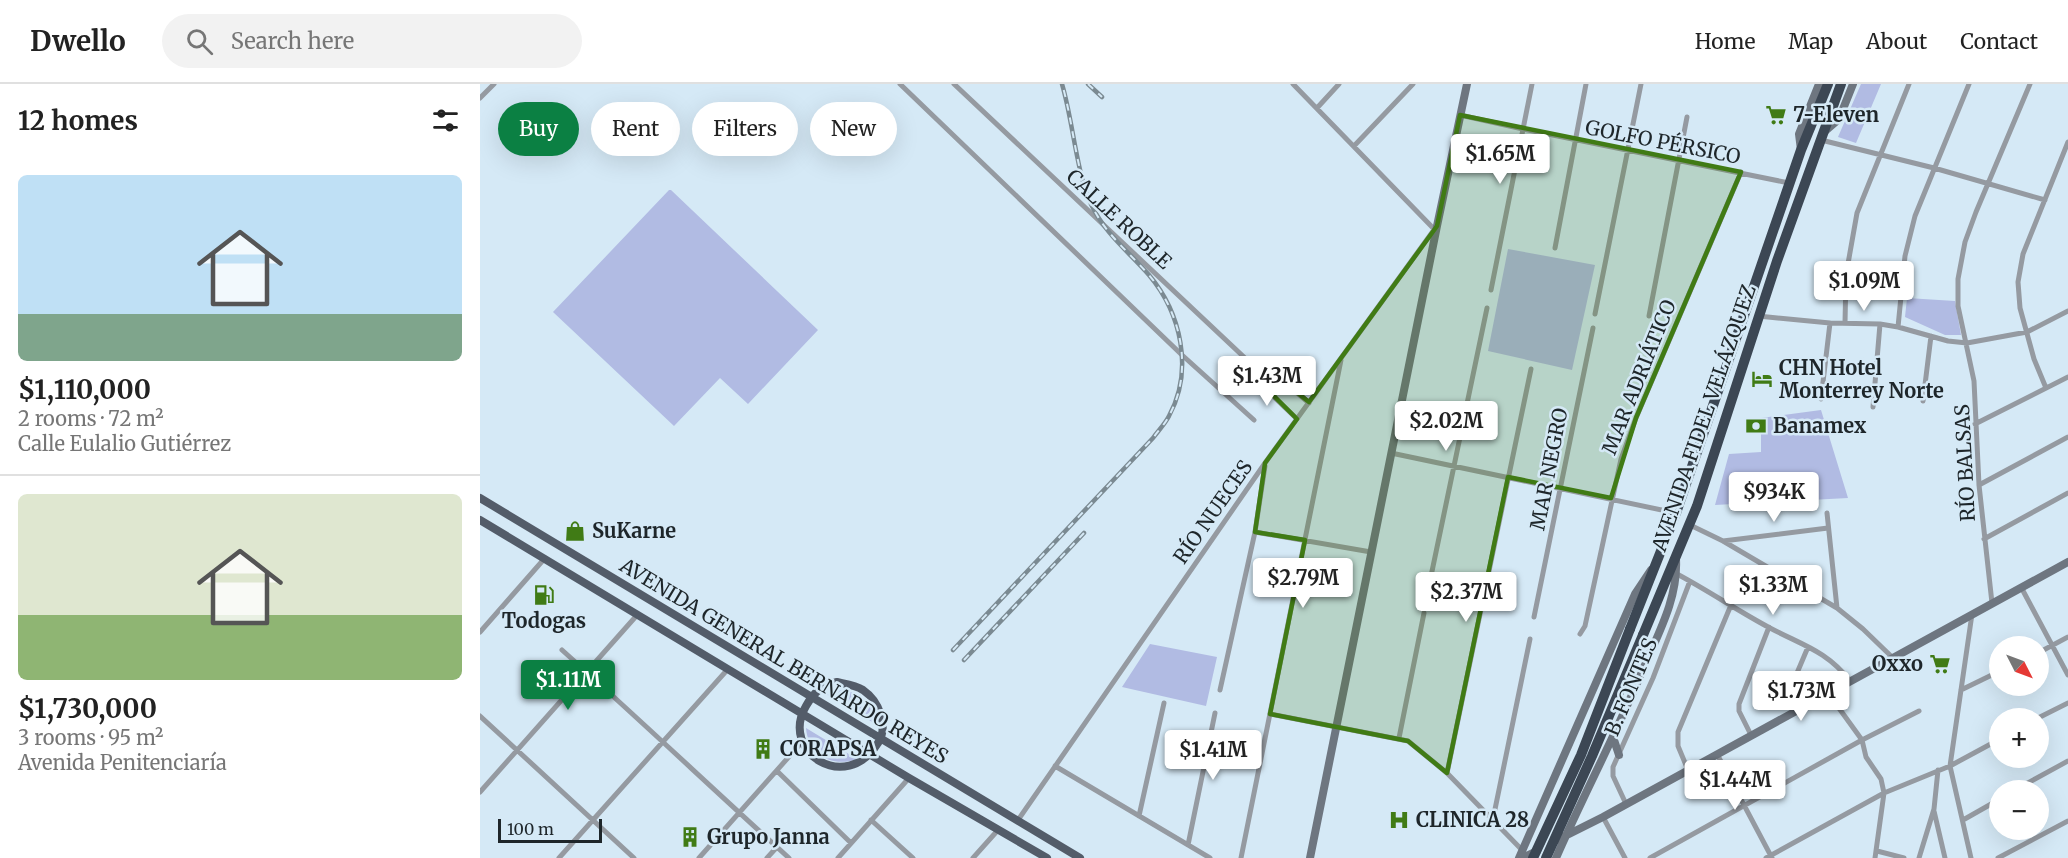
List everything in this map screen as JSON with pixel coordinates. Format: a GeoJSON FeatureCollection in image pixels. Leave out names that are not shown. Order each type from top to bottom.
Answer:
{"type":"FeatureCollection","features":[{"type":"Feature","properties":{"kind":"highway","name":"AVENIDA FIDEL VELÁZQUEZ"},"geometry":{"type":"LineString","coordinates":[[1533,858],[1581,755],[1676,513],[1789,183],[1828,84]]}},
{"type":"Feature","properties":{"kind":"highway","name":"AVENIDA FIDEL VELÁZQUEZ"},"geometry":{"type":"LineString","coordinates":[[1546,858],[1690,525],[1758,316],[1841,84]]}},
{"type":"Feature","properties":{"kind":"main road","name":"AVENIDA GENERAL BERNARDO REYES"},"geometry":{"type":"LineString","coordinates":[[480,498],[1080,858]]}},
{"type":"Feature","properties":{"kind":"main road","name":"AVENIDA GENERAL BERNARDO REYES"},"geometry":{"type":"LineString","coordinates":[[480,520],[909,778],[1047,858]]}},
{"type":"Feature","properties":{"kind":"main road"},"geometry":{"type":"LineString","coordinates":[[837,682],[851,684],[864,690],[874,700],[883,724],[881,738],[871,755],[860,763],[846,767],[833,766],[814,758],[802,742],[798,723],[811,696],[825,685],[837,682]]}},
{"type":"Feature","properties":{"kind":"street"},"geometry":{"type":"LineString","coordinates":[[480,98],[494,84]]}},
{"type":"Feature","properties":{"kind":"street"},"geometry":{"type":"LineString","coordinates":[[900,84],[1182,355],[1254,420]]}},
{"type":"Feature","properties":{"kind":"street","name":"CALLE ROBLE"},"geometry":{"type":"LineString","coordinates":[[954,84],[1263,375],[1275,398],[1298,419]]}},
{"type":"Feature","properties":{"kind":"street"},"geometry":{"type":"LineString","coordinates":[[1293,84],[1435,227]]}},
{"type":"Feature","properties":{"kind":"street"},"geometry":{"type":"LineString","coordinates":[[1317,108],[1339,84]]}},
{"type":"Feature","properties":{"kind":"street"},"geometry":{"type":"LineString","coordinates":[[1354,146],[1413,84]]}},
{"type":"Feature","properties":{"kind":"street"},"geometry":{"type":"LineString","coordinates":[[1310,858],[1435,227],[1467,84]]}},
{"type":"Feature","properties":{"kind":"street"},"geometry":{"type":"LineString","coordinates":[[1491,290],[1532,84]]}},
{"type":"Feature","properties":{"kind":"street"},"geometry":{"type":"LineString","coordinates":[[1555,248],[1586,84]]}},
{"type":"Feature","properties":{"kind":"street"},"geometry":{"type":"LineString","coordinates":[[1596,314],[1641,84]]}},
{"type":"Feature","properties":{"kind":"street"},"geometry":{"type":"LineString","coordinates":[[1801,150],[1799,134],[1819,84]]}},
{"type":"Feature","properties":{"kind":"street"},"geometry":{"type":"LineString","coordinates":[[1853,84],[1839,119],[1822,136],[2045,200]]}},
{"type":"Feature","properties":{"kind":"street"},"geometry":{"type":"LineString","coordinates":[[1845,323],[1846,274],[1853,230],[1880,154],[1909,84]]}},
{"type":"Feature","properties":{"kind":"street"},"geometry":{"type":"LineString","coordinates":[[1899,327],[1905,255],[1915,216],[1969,84]]}},
{"type":"Feature","properties":{"kind":"street","name":"RÍO BALSAS"},"geometry":{"type":"LineString","coordinates":[[1992,603],[1979,485],[1975,424],[1976,397],[1958,306],[1958,279],[1965,242],[2030,84]]}},
{"type":"Feature","properties":{"kind":"street","name":"GOLFO PÉRSICO"},"geometry":{"type":"LineString","coordinates":[[1460,115],[1789,183]]}},
{"type":"Feature","properties":{"kind":"street"},"geometry":{"type":"LineString","coordinates":[[1649,316],[1688,117]]}},
{"type":"Feature","properties":{"kind":"street"},"geometry":{"type":"LineString","coordinates":[[2046,388],[2034,359],[2019,308],[2018,282],[2023,254],[2068,143]]}},
{"type":"Feature","properties":{"kind":"street","name":"MAR ADRIÁTICO"},"geometry":{"type":"LineString","coordinates":[[1580,634],[1585,626],[1621,459],[1636,418],[1741,172]]}},
{"type":"Feature","properties":{"kind":"street","name":"RÍO NUECES"},"geometry":{"type":"LineString","coordinates":[[1018,820],[1265,464],[1435,227]]}},
{"type":"Feature","properties":{"kind":"street"},"geometry":{"type":"LineString","coordinates":[[1426,600],[1487,308]]}},
{"type":"Feature","properties":{"kind":"street"},"geometry":{"type":"LineString","coordinates":[[1758,316],[1830,323],[1880,324],[1948,341],[1967,343],[2027,332],[2068,311]]}},
{"type":"Feature","properties":{"kind":"street"},"geometry":{"type":"LineString","coordinates":[[1821,399],[1830,323]]}},
{"type":"Feature","properties":{"kind":"street"},"geometry":{"type":"LineString","coordinates":[[1873,406],[1880,324]]}},
{"type":"Feature","properties":{"kind":"street","name":"MAR NEGRO"},"geometry":{"type":"LineString","coordinates":[[1534,617],[1593,327]]}},
{"type":"Feature","properties":{"kind":"street"},"geometry":{"type":"LineString","coordinates":[[1923,401],[1931,336]]}},
{"type":"Feature","properties":{"kind":"street"},"geometry":{"type":"LineString","coordinates":[[1241,858],[1342,355]]}},
{"type":"Feature","properties":{"kind":"street"},"geometry":{"type":"LineString","coordinates":[[1447,773],[1531,369]]}},
{"type":"Feature","properties":{"kind":"street","name":"CALLE ROBLE"},"geometry":{"type":"LineString","coordinates":[[1263,375],[1288,385],[1309,402]]}},
{"type":"Feature","properties":{"kind":"street"},"geometry":{"type":"LineString","coordinates":[[1975,424],[2068,377]]}},
{"type":"Feature","properties":{"kind":"street"},"geometry":{"type":"LineString","coordinates":[[1979,485],[2068,437]]}},
{"type":"Feature","properties":{"kind":"street"},"geometry":{"type":"LineString","coordinates":[[1391,453],[1676,513]]}},
{"type":"Feature","properties":{"kind":"street"},"geometry":{"type":"LineString","coordinates":[[1220,690],[1255,532],[1265,464]]}},
{"type":"Feature","properties":{"kind":"street"},"geometry":{"type":"LineString","coordinates":[[1984,539],[2068,493]]}},
{"type":"Feature","properties":{"kind":"street"},"geometry":{"type":"LineString","coordinates":[[1827,513],[1837,608]]}},
{"type":"Feature","properties":{"kind":"street"},"geometry":{"type":"LineString","coordinates":[[1690,525],[1724,541],[1837,608],[1893,657]]}},
{"type":"Feature","properties":{"kind":"street"},"geometry":{"type":"LineString","coordinates":[[1724,541],[1828,528]]}},
{"type":"Feature","properties":{"kind":"street"},"geometry":{"type":"LineString","coordinates":[[1255,532],[1371,552]]}},
{"type":"Feature","properties":{"kind":"street"},"geometry":{"type":"LineString","coordinates":[[480,632],[545,558]]}},
{"type":"Feature","properties":{"kind":"street"},"geometry":{"type":"LineString","coordinates":[[1556,858],[1667,614],[1676,586],[1676,559]]}},
{"type":"Feature","properties":{"kind":"street"},"geometry":{"type":"LineString","coordinates":[[1521,856],[1635,594],[1657,562]]}},
{"type":"Feature","properties":{"kind":"street"},"geometry":{"type":"LineString","coordinates":[[1521,856],[1602,817],[2068,562]]}},
{"type":"Feature","properties":{"kind":"street"},"geometry":{"type":"LineString","coordinates":[[1677,574],[1832,661],[1850,681]]}},
{"type":"Feature","properties":{"kind":"street","name":"B. FONTES"},"geometry":{"type":"LineString","coordinates":[[1626,804],[1613,773],[1613,767],[1653,678],[1690,581]]}},
{"type":"Feature","properties":{"kind":"street"},"geometry":{"type":"LineString","coordinates":[[2021,587],[2068,675]]}},
{"type":"Feature","properties":{"kind":"street"},"geometry":{"type":"LineString","coordinates":[[1688,770],[1678,746],[1678,732],[1731,605]]}},
{"type":"Feature","properties":{"kind":"street"},"geometry":{"type":"LineString","coordinates":[[1399,738],[1424,613]]}},
{"type":"Feature","properties":{"kind":"street"},"geometry":{"type":"LineString","coordinates":[[480,792],[638,614]]}},
{"type":"Feature","properties":{"kind":"street"},"geometry":{"type":"LineString","coordinates":[[1971,614],[1950,766],[1971,858]]}},
{"type":"Feature","properties":{"kind":"street"},"geometry":{"type":"LineString","coordinates":[[1751,735],[1738,704],[1769,627]]}},
{"type":"Feature","properties":{"kind":"street"},"geometry":{"type":"LineString","coordinates":[[2049,648],[2068,638]]}},
{"type":"Feature","properties":{"kind":"street"},"geometry":{"type":"LineString","coordinates":[[1493,819],[1530,639]]}},
{"type":"Feature","properties":{"kind":"street"},"geometry":{"type":"LineString","coordinates":[[1808,647],[1797,673],[1810,702]]}},
{"type":"Feature","properties":{"kind":"street"},"geometry":{"type":"LineString","coordinates":[[562,650],[664,741],[789,858]]}},
{"type":"Feature","properties":{"kind":"street"},"geometry":{"type":"LineString","coordinates":[[560,858],[728,669]]}},
{"type":"Feature","properties":{"kind":"street"},"geometry":{"type":"LineString","coordinates":[[1961,690],[1989,676]]}},
{"type":"Feature","properties":{"kind":"street"},"geometry":{"type":"LineString","coordinates":[[1828,693],[1862,740],[1866,757],[1881,779],[1884,793],[1875,858]]}},
{"type":"Feature","properties":{"kind":"street"},"geometry":{"type":"LineString","coordinates":[[1139,816],[1164,703]]}},
{"type":"Feature","properties":{"kind":"street"},"geometry":{"type":"LineString","coordinates":[[2049,712],[2068,703]]}},
{"type":"Feature","properties":{"kind":"street"},"geometry":{"type":"LineString","coordinates":[[1650,858],[1862,740],[1919,711]]}},
{"type":"Feature","properties":{"kind":"street"},"geometry":{"type":"LineString","coordinates":[[1188,845],[1215,713]]}},
{"type":"Feature","properties":{"kind":"street"},"geometry":{"type":"LineString","coordinates":[[1270,714],[1399,738],[1414,744],[1493,819],[1521,856]]}},
{"type":"Feature","properties":{"kind":"street"},"geometry":{"type":"LineString","coordinates":[[480,716],[634,858]]}},
{"type":"Feature","properties":{"kind":"street"},"geometry":{"type":"LineString","coordinates":[[1613,737],[1619,755]]}},
{"type":"Feature","properties":{"kind":"street"},"geometry":{"type":"LineString","coordinates":[[699,858],[802,742]]}},
{"type":"Feature","properties":{"kind":"street"},"geometry":{"type":"LineString","coordinates":[[1717,754],[1769,857],[1884,793],[1950,766],[1989,745]]}},
{"type":"Feature","properties":{"kind":"street"},"geometry":{"type":"LineString","coordinates":[[2033,780],[2068,761]]}},
{"type":"Feature","properties":{"kind":"street"},"geometry":{"type":"LineString","coordinates":[[1054,766],[1210,858]]}},
{"type":"Feature","properties":{"kind":"street"},"geometry":{"type":"LineString","coordinates":[[1919,858],[1934,809],[1938,770]]}},
{"type":"Feature","properties":{"kind":"street"},"geometry":{"type":"LineString","coordinates":[[777,771],[851,843]]}},
{"type":"Feature","properties":{"kind":"street"},"geometry":{"type":"LineString","coordinates":[[838,858],[909,778]]}},
{"type":"Feature","properties":{"kind":"street"},"geometry":{"type":"LineString","coordinates":[[1963,820],[1989,805]]}},
{"type":"Feature","properties":{"kind":"street"},"geometry":{"type":"LineString","coordinates":[[1934,809],[1945,858]]}},
{"type":"Feature","properties":{"kind":"street"},"geometry":{"type":"LineString","coordinates":[[1540,812],[1545,820],[1554,825],[1564,825],[1576,816]]}},
{"type":"Feature","properties":{"kind":"street"},"geometry":{"type":"LineString","coordinates":[[1602,817],[1625,858]]}},
{"type":"Feature","properties":{"kind":"street"},"geometry":{"type":"LineString","coordinates":[[871,820],[913,858]]}},
{"type":"Feature","properties":{"kind":"street"},"geometry":{"type":"LineString","coordinates":[[1998,858],[2068,821]]}},
{"type":"Feature","properties":{"kind":"street"},"geometry":{"type":"LineString","coordinates":[[973,858],[998,830]]}},
{"type":"Feature","properties":{"kind":"street"},"geometry":{"type":"LineString","coordinates":[[767,858],[777,847]]}},
{"type":"Feature","properties":{"kind":"street"},"geometry":{"type":"LineString","coordinates":[[1876,851],[1904,858]]}},
{"type":"Feature","properties":{"kind":"street","name":"AVENIDA GENERAL BERNARDO REYES"},"geometry":{"type":"LineString","coordinates":[[1071,853],[1085,858]]}},
{"type":"Feature","properties":{"kind":"highlighted area"},"geometry":{"type":"Polygon","coordinates":[[[1460,115],[1741,172],[1636,418],[1611,498],[1508,477],[1447,773],[1408,741],[1270,714],[1305,540],[1255,532],[1265,463],[1297,419],[1271,393],[1263,375],[1288,385],[1309,402],[1437,226],[1460,115]]]}},
{"type":"Feature","properties":{"kind":"shaded area"},"geometry":{"type":"Polygon","coordinates":[[[1861,84],[1881,84],[1856,143],[1838,137],[1861,84]]]}},
{"type":"Feature","properties":{"kind":"shaded area"},"geometry":{"type":"Polygon","coordinates":[[[669,190],[818,330],[748,404],[720,378],[674,426],[553,312],[669,190]]]}},
{"type":"Feature","properties":{"kind":"shaded area"},"geometry":{"type":"Polygon","coordinates":[[[1508,249],[1595,265],[1572,370],[1488,351],[1508,249]]]}},
{"type":"Feature","properties":{"kind":"shaded area"},"geometry":{"type":"Polygon","coordinates":[[[1907,298],[1955,301],[1961,335],[1945,335],[1905,317],[1907,298]]]}},
{"type":"Feature","properties":{"kind":"shaded area"},"geometry":{"type":"Polygon","coordinates":[[[1821,410],[1848,498],[1715,505],[1729,454],[1761,452],[1761,418],[1821,410]]]}},
{"type":"Feature","properties":{"kind":"shaded area"},"geometry":{"type":"Polygon","coordinates":[[[1150,644],[1217,657],[1206,706],[1122,687],[1150,644]]]}},
{"type":"Feature","properties":{"kind":"shaded area"},"geometry":{"type":"Polygon","coordinates":[[[842,690],[856,694],[867,701],[874,712],[877,725],[826,694],[842,690]]]}},
{"type":"Feature","properties":{"kind":"shaded area"},"geometry":{"type":"Polygon","coordinates":[[[806,728],[857,759],[839,762],[823,757],[811,746],[806,728]]]}},
{"type":"Feature","properties":{"kind":"railway"},"geometry":{"type":"LineString","coordinates":[[953,650],[1153,438],[1169,416],[1177,398],[1181,380],[1180,342],[1169,307],[1149,275],[1110,233],[1091,204],[1078,161],[1062,84]]}},
{"type":"Feature","properties":{"kind":"railway"},"geometry":{"type":"LineString","coordinates":[[1088,84],[1102,97]]}},
{"type":"Feature","properties":{"kind":"railway"},"geometry":{"type":"LineString","coordinates":[[964,660],[1084,533]]}},
{"type":"Feature","properties":{"kind":"place","name":"7-Eleven"},"geometry":{"type":"Point","coordinates":[1776,115]}},
{"type":"Feature","properties":{"kind":"place","name":"CHN Hotel Monterrey Norte"},"geometry":{"type":"Point","coordinates":[1762,379]}},
{"type":"Feature","properties":{"kind":"place","name":"Banamex"},"geometry":{"type":"Point","coordinates":[1756,426]}},
{"type":"Feature","properties":{"kind":"place","name":"SuKarne"},"geometry":{"type":"Point","coordinates":[575,531]}},
{"type":"Feature","properties":{"kind":"place","name":"Todogas"},"geometry":{"type":"Point","coordinates":[544,595]}},
{"type":"Feature","properties":{"kind":"place","name":"Oxxo"},"geometry":{"type":"Point","coordinates":[1940,664]}},
{"type":"Feature","properties":{"kind":"place","name":"CORAPSA"},"geometry":{"type":"Point","coordinates":[763,749]}},
{"type":"Feature","properties":{"kind":"place","name":"CLINICA 28"},"geometry":{"type":"Point","coordinates":[1399,820]}},
{"type":"Feature","properties":{"kind":"place","name":"Grupo Janna"},"geometry":{"type":"Point","coordinates":[690,837]}}]}
